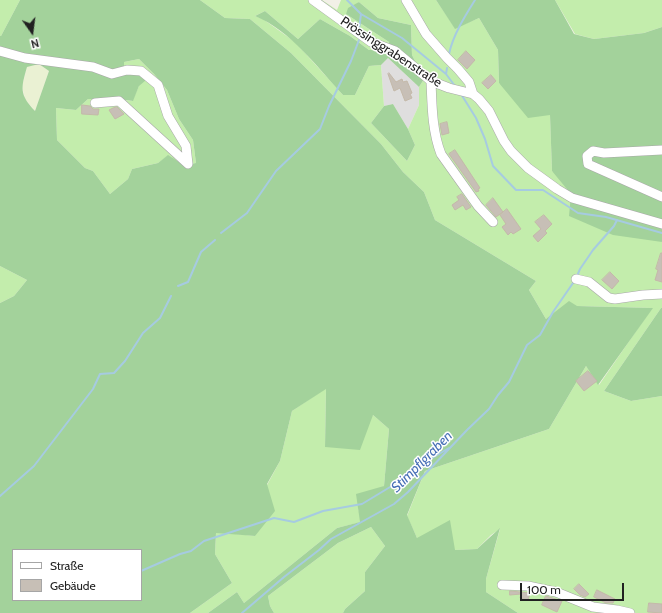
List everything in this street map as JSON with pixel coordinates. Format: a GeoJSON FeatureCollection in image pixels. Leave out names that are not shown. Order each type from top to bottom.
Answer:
{"type":"FeatureCollection","features":[{"type":"Feature","properties":{"kind":"street","name":"Prössinggrabenstraße"},"geometry":{"type":"LineString","coordinates":[[313,0],[371,42],[395,51],[432,81],[440,85],[473,94]]}},
{"type":"Feature","properties":{"kind":"street"},"geometry":{"type":"LineString","coordinates":[[406,0],[426,34],[469,82],[473,94],[484,103],[504,141],[518,159],[528,168],[572,198],[662,224]]}},
{"type":"Feature","properties":{"kind":"street"},"geometry":{"type":"LineString","coordinates":[[0,51],[25,58],[93,66],[112,74],[127,70],[141,71],[158,85],[168,116],[186,146],[188,164],[119,101],[95,103]]}},
{"type":"Feature","properties":{"kind":"street"},"geometry":{"type":"LineString","coordinates":[[432,81],[432,111],[438,147],[441,154],[478,206],[493,222]]}},
{"type":"Feature","properties":{"kind":"street"},"geometry":{"type":"LineString","coordinates":[[662,150],[604,153],[593,151],[587,156],[588,164],[662,197]]}},
{"type":"Feature","properties":{"kind":"street"},"geometry":{"type":"LineString","coordinates":[[576,279],[589,282],[609,298],[615,299],[662,294]]}},
{"type":"Feature","properties":{"kind":"street"},"geometry":{"type":"LineString","coordinates":[[502,585],[528,586],[556,592],[593,607],[630,613]]}},
{"type":"Feature","properties":{"kind":"shaded area"},"geometry":{"type":"Polygon","coordinates":[[[388,58],[419,87],[419,105],[408,129],[393,104],[384,106],[381,65],[388,58]]]}},
{"type":"Feature","properties":{"kind":"green space"},"geometry":{"type":"Polygon","coordinates":[[[0,0],[20,0],[1,36],[0,36],[0,0]]]}},
{"type":"Feature","properties":{"kind":"green space"},"geometry":{"type":"Polygon","coordinates":[[[20,0],[200,0],[225,18],[250,19],[291,53],[381,144],[403,172],[424,192],[435,220],[536,281],[529,290],[546,319],[569,301],[577,306],[653,308],[598,385],[586,366],[549,429],[425,471],[407,515],[417,538],[450,520],[455,550],[477,549],[500,528],[486,579],[486,592],[518,613],[343,613],[345,609],[365,591],[365,572],[385,546],[371,527],[338,543],[268,596],[270,606],[274,613],[208,613],[237,592],[244,603],[337,528],[360,522],[356,494],[384,486],[389,429],[373,415],[360,450],[325,447],[326,389],[292,411],[280,461],[267,484],[275,511],[255,536],[216,533],[215,554],[232,583],[190,613],[0,613],[0,303],[14,296],[27,280],[0,266],[0,36],[20,0]],[[139,59],[124,62],[124,74],[140,70],[146,80],[139,86],[133,101],[118,99],[88,99],[76,110],[56,108],[57,140],[85,168],[93,171],[110,194],[128,179],[132,169],[158,163],[168,155],[184,165],[196,163],[193,140],[179,119],[167,90],[139,59]],[[39,64],[27,67],[23,80],[23,90],[26,100],[35,111],[49,71],[39,64]]]}},
{"type":"Feature","properties":{"kind":"green space"},"geometry":{"type":"Polygon","coordinates":[[[200,0],[322,0],[337,10],[341,0],[436,0],[455,28],[479,18],[498,50],[499,83],[550,114],[552,171],[662,242],[662,308],[604,391],[631,401],[662,396],[662,613],[518,613],[486,592],[486,579],[500,529],[491,535],[477,549],[455,550],[417,538],[407,516],[425,471],[549,429],[586,366],[599,385],[652,308],[577,306],[546,319],[529,290],[536,281],[435,220],[424,192],[403,172],[381,144],[291,53],[250,19],[225,18],[200,0]],[[359,2],[346,14],[389,42],[386,50],[369,50],[350,36],[320,19],[298,39],[265,11],[255,16],[263,19],[295,42],[343,95],[355,95],[369,66],[381,65],[384,106],[371,123],[407,161],[415,145],[408,129],[419,105],[419,87],[424,79],[412,55],[411,25],[378,18],[359,2]]]}},
{"type":"Feature","properties":{"kind":"green space"},"geometry":{"type":"Polygon","coordinates":[[[436,0],[555,0],[574,34],[594,39],[644,33],[662,27],[662,242],[613,235],[569,216],[571,194],[552,171],[550,115],[528,118],[499,83],[498,50],[479,18],[455,29],[436,0]]]}},
{"type":"Feature","properties":{"kind":"green space"},"geometry":{"type":"Polygon","coordinates":[[[555,0],[662,0],[662,27],[644,33],[594,39],[575,34],[555,0]]]}},
{"type":"Feature","properties":{"kind":"green space"},"geometry":{"type":"Polygon","coordinates":[[[359,2],[378,18],[411,25],[412,55],[424,79],[419,87],[388,58],[381,65],[369,66],[355,95],[343,95],[292,40],[268,22],[255,16],[265,11],[298,39],[320,19],[350,36],[369,50],[386,50],[389,42],[346,14],[348,8],[359,2]]]}},
{"type":"Feature","properties":{"kind":"green space"},"geometry":{"type":"Polygon","coordinates":[[[139,59],[167,90],[179,119],[193,140],[196,163],[184,165],[168,156],[158,163],[132,169],[128,179],[110,194],[93,171],[85,168],[57,140],[56,108],[76,110],[88,99],[118,99],[132,101],[139,86],[124,74],[124,62],[139,59]]]}},
{"type":"Feature","properties":{"kind":"green space"},"geometry":{"type":"Polygon","coordinates":[[[39,64],[49,71],[35,111],[25,99],[22,86],[27,67],[39,64]]]}},
{"type":"Feature","properties":{"kind":"green space"},"geometry":{"type":"Polygon","coordinates":[[[393,104],[408,129],[415,145],[407,161],[371,123],[384,106],[393,104]]]}},
{"type":"Feature","properties":{"kind":"green space"},"geometry":{"type":"Polygon","coordinates":[[[0,266],[27,280],[14,296],[0,303],[0,266]]]}},
{"type":"Feature","properties":{"kind":"green space"},"geometry":{"type":"Polygon","coordinates":[[[661,308],[662,396],[631,401],[604,391],[661,308]]]}},
{"type":"Feature","properties":{"kind":"green space"},"geometry":{"type":"Polygon","coordinates":[[[326,388],[325,447],[373,415],[389,429],[384,486],[358,507],[361,522],[337,528],[244,603],[237,592],[208,613],[190,613],[232,583],[215,554],[216,532],[255,536],[267,485],[280,461],[292,411],[326,388]]]}},
{"type":"Feature","properties":{"kind":"green space"},"geometry":{"type":"Polygon","coordinates":[[[371,527],[385,546],[365,572],[365,591],[345,609],[343,613],[274,613],[270,606],[268,596],[338,543],[371,527]]]}},
{"type":"Feature","properties":{"kind":"building"},"geometry":{"type":"Polygon","coordinates":[[[466,51],[475,60],[467,69],[458,60],[466,51]]]}},
{"type":"Feature","properties":{"kind":"building"},"geometry":{"type":"Polygon","coordinates":[[[389,73],[396,82],[402,79],[403,82],[407,81],[412,93],[410,94],[412,98],[405,101],[400,88],[394,91],[388,74],[389,73]]]}},
{"type":"Feature","properties":{"kind":"building"},"geometry":{"type":"Polygon","coordinates":[[[491,75],[496,81],[488,89],[482,83],[491,75]]]}},
{"type":"Feature","properties":{"kind":"building"},"geometry":{"type":"Polygon","coordinates":[[[82,105],[90,106],[93,109],[99,109],[98,115],[82,114],[82,105]]]}},
{"type":"Feature","properties":{"kind":"building"},"geometry":{"type":"Polygon","coordinates":[[[117,107],[124,114],[115,119],[109,110],[117,107]]]}},
{"type":"Feature","properties":{"kind":"building"},"geometry":{"type":"Polygon","coordinates":[[[447,122],[449,133],[442,135],[440,124],[447,122]]]}},
{"type":"Feature","properties":{"kind":"building"},"geometry":{"type":"Polygon","coordinates":[[[455,150],[480,188],[478,189],[479,191],[476,192],[449,154],[455,150]]]}},
{"type":"Feature","properties":{"kind":"building"},"geometry":{"type":"Polygon","coordinates":[[[462,194],[471,207],[466,210],[463,205],[455,210],[452,205],[459,200],[457,197],[462,194]]]}},
{"type":"Feature","properties":{"kind":"building"},"geometry":{"type":"Polygon","coordinates":[[[493,198],[503,212],[496,217],[486,205],[493,198]]]}},
{"type":"Feature","properties":{"kind":"building"},"geometry":{"type":"Polygon","coordinates":[[[507,209],[521,229],[513,234],[511,232],[508,235],[502,227],[506,224],[500,215],[507,209]]]}},
{"type":"Feature","properties":{"kind":"building"},"geometry":{"type":"Polygon","coordinates":[[[544,215],[552,224],[545,231],[547,233],[538,242],[533,236],[541,229],[535,222],[544,215]]]}},
{"type":"Feature","properties":{"kind":"building"},"geometry":{"type":"Polygon","coordinates":[[[661,253],[662,282],[655,280],[658,270],[656,269],[661,253]]]}},
{"type":"Feature","properties":{"kind":"building"},"geometry":{"type":"Polygon","coordinates":[[[610,272],[619,281],[612,289],[602,280],[610,272]]]}},
{"type":"Feature","properties":{"kind":"building"},"geometry":{"type":"Polygon","coordinates":[[[588,371],[597,381],[584,391],[576,381],[588,371]]]}},
{"type":"Feature","properties":{"kind":"building"},"geometry":{"type":"Polygon","coordinates":[[[579,584],[589,594],[585,597],[580,595],[574,589],[579,584]]]}},
{"type":"Feature","properties":{"kind":"building"},"geometry":{"type":"Polygon","coordinates":[[[597,590],[615,599],[613,603],[606,603],[594,597],[597,590]]]}},
{"type":"Feature","properties":{"kind":"building"},"geometry":{"type":"Polygon","coordinates":[[[510,591],[530,593],[528,600],[520,598],[521,594],[510,595],[510,591]]]}},
{"type":"Feature","properties":{"kind":"building"},"geometry":{"type":"Polygon","coordinates":[[[546,596],[562,601],[557,612],[542,605],[546,596]]]}},
{"type":"Feature","properties":{"kind":"building"},"geometry":{"type":"Polygon","coordinates":[[[649,603],[662,604],[662,613],[648,612],[649,603]]]}},
{"type":"Feature","properties":{"kind":"waterway"},"geometry":{"type":"LineString","coordinates":[[347,0],[361,14],[402,38],[446,74],[455,86]]}},
{"type":"Feature","properties":{"kind":"waterway"},"geometry":{"type":"LineString","coordinates":[[449,54],[456,33],[475,0]]}},
{"type":"Feature","properties":{"kind":"waterway"},"geometry":{"type":"LineString","coordinates":[[359,29],[361,14]]}},
{"type":"Feature","properties":{"kind":"waterway"},"geometry":{"type":"LineString","coordinates":[[221,233],[247,213],[276,171],[320,129],[359,40]]}},
{"type":"Feature","properties":{"kind":"waterway"},"geometry":{"type":"LineString","coordinates":[[446,74],[447,68]]}},
{"type":"Feature","properties":{"kind":"waterway"},"geometry":{"type":"LineString","coordinates":[[461,94],[476,118],[485,139],[493,166],[516,190],[543,190],[578,213],[606,217],[662,233]]}},
{"type":"Feature","properties":{"kind":"waterway","name":"Stimpflgraben"},"geometry":{"type":"LineString","coordinates":[[577,276],[593,250],[614,226],[617,220]]}},
{"type":"Feature","properties":{"kind":"waterway"},"geometry":{"type":"LineString","coordinates":[[178,286],[188,282],[201,252],[215,240]]}},
{"type":"Feature","properties":{"kind":"waterway","name":"Stimpflgraben"},"geometry":{"type":"LineString","coordinates":[[242,613],[331,539],[394,504],[408,492],[489,409],[509,382],[527,345],[540,335],[553,312],[573,283]]}},
{"type":"Feature","properties":{"kind":"waterway"},"geometry":{"type":"LineString","coordinates":[[0,496],[34,466],[93,389],[100,374],[114,373],[125,361],[143,333],[160,318],[171,296]]}},
{"type":"Feature","properties":{"kind":"waterway"},"geometry":{"type":"LineString","coordinates":[[142,571],[180,554],[191,551],[204,541],[274,518],[294,522],[323,511],[362,504],[405,478],[422,464],[449,448]]}}]}
